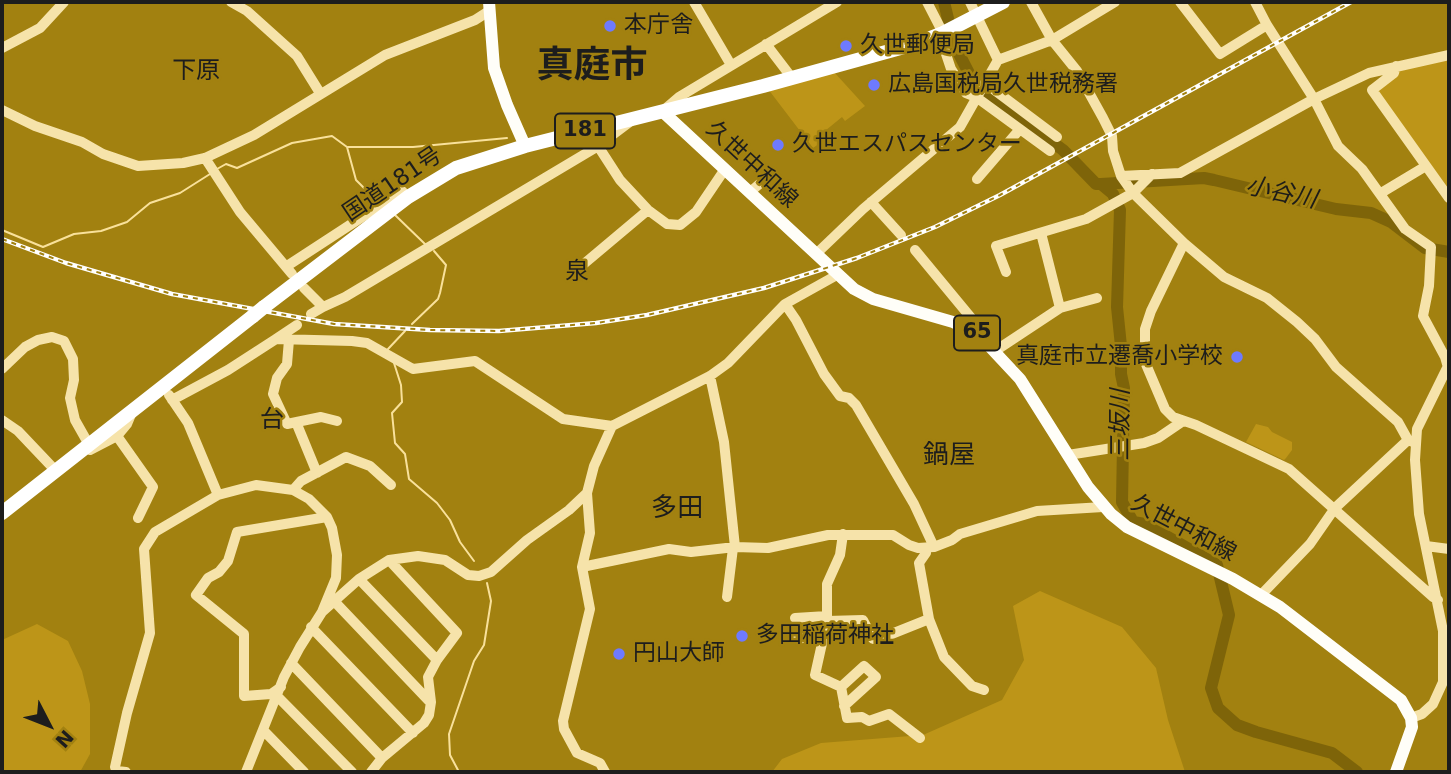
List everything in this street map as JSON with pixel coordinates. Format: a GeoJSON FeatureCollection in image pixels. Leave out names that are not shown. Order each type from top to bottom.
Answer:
{"type":"FeatureCollection","features":[{"type":"Feature","properties":{"kind":"highway","name":"国道181号"},"geometry":{"type":"LineString","coordinates":[[2,513],[408,197],[456,168],[525,146],[662,111],[680,102],[792,78],[915,44],[949,29],[973,8],[1003,2]]}},
{"type":"Feature","properties":{"kind":"main road"},"geometry":{"type":"LineString","coordinates":[[489,7],[494,68],[525,146]]}},
{"type":"Feature","properties":{"kind":"main road","name":"久世中和線"},"geometry":{"type":"LineString","coordinates":[[662,111],[854,289],[873,299],[953,322],[977,333],[1020,379],[1103,507],[1127,527],[1261,595],[1308,627],[1401,700],[1411,718]]}},
{"type":"Feature","properties":{"kind":"main road"},"geometry":{"type":"LineString","coordinates":[[1396,772],[1410,737],[1411,718]]}},
{"type":"Feature","properties":{"kind":"street"},"geometry":{"type":"LineString","coordinates":[[2,48],[40,28],[64,2]]}},
{"type":"Feature","properties":{"kind":"street"},"geometry":{"type":"LineString","coordinates":[[231,2],[247,11],[298,56],[320,93]]}},
{"type":"Feature","properties":{"kind":"street"},"geometry":{"type":"LineString","coordinates":[[694,2],[731,65]]}},
{"type":"Feature","properties":{"kind":"street"},"geometry":{"type":"LineString","coordinates":[[680,102],[731,65],[837,2]]}},
{"type":"Feature","properties":{"kind":"street"},"geometry":{"type":"LineString","coordinates":[[927,2],[949,29],[944,48],[951,69],[966,93],[977,96],[1050,151]]}},
{"type":"Feature","properties":{"kind":"street"},"geometry":{"type":"LineString","coordinates":[[1031,2],[1052,40],[1077,71],[1103,118],[1112,136],[1113,151],[1121,176],[1133,193],[1184,243],[1224,277],[1267,298],[1297,322],[1315,339],[1336,368],[1398,422],[1412,441],[1419,514],[1443,631],[1443,682],[1433,705],[1422,714],[1411,718]]}},
{"type":"Feature","properties":{"kind":"street"},"geometry":{"type":"LineString","coordinates":[[816,254],[871,202],[960,127],[998,60],[1052,40],[1115,2]]}},
{"type":"Feature","properties":{"kind":"street"},"geometry":{"type":"LineString","coordinates":[[1180,2],[1220,54],[1267,24]]}},
{"type":"Feature","properties":{"kind":"street"},"geometry":{"type":"LineString","coordinates":[[1255,2],[1314,99],[1338,146],[1362,169],[1405,229],[1428,243],[1431,252],[1429,286],[1423,316],[1449,367],[1412,441],[1335,508],[1310,544],[1261,595]]}},
{"type":"Feature","properties":{"kind":"street"},"geometry":{"type":"LineString","coordinates":[[2,110],[35,126],[82,142],[103,154],[138,166],[160,166],[205,158],[291,114],[320,93],[385,55],[475,20],[489,7]]}},
{"type":"Feature","properties":{"kind":"street"},"geometry":{"type":"LineString","coordinates":[[973,8],[998,60]]}},
{"type":"Feature","properties":{"kind":"street"},"geometry":{"type":"LineString","coordinates":[[766,44],[792,78]]}},
{"type":"Feature","properties":{"kind":"street"},"geometry":{"type":"LineString","coordinates":[[1121,176],[1180,173],[1314,99],[1369,73],[1449,55]]}},
{"type":"Feature","properties":{"kind":"street"},"geometry":{"type":"LineString","coordinates":[[1396,66],[1394,73],[1372,90],[1449,198]]}},
{"type":"Feature","properties":{"kind":"street"},"geometry":{"type":"LineString","coordinates":[[985,83],[1057,137]]}},
{"type":"Feature","properties":{"kind":"street"},"geometry":{"type":"LineString","coordinates":[[311,314],[345,297],[598,146],[634,119]]}},
{"type":"Feature","properties":{"kind":"street"},"geometry":{"type":"LineString","coordinates":[[977,179],[1020,129]]}},
{"type":"Feature","properties":{"kind":"street"},"geometry":{"type":"LineString","coordinates":[[598,146],[620,180],[648,210],[667,224],[680,225],[696,212],[725,169]]}},
{"type":"Feature","properties":{"kind":"street"},"geometry":{"type":"LineString","coordinates":[[205,158],[240,212],[290,270],[402,191],[408,197]]}},
{"type":"Feature","properties":{"kind":"street"},"geometry":{"type":"LineString","coordinates":[[1381,193],[1426,166]]}},
{"type":"Feature","properties":{"kind":"street"},"geometry":{"type":"LineString","coordinates":[[1006,272],[996,246],[1086,219],[1133,193],[1152,174]]}},
{"type":"Feature","properties":{"kind":"street"},"geometry":{"type":"LineString","coordinates":[[750,192],[770,175]]}},
{"type":"Feature","properties":{"kind":"street"},"geometry":{"type":"LineString","coordinates":[[871,202],[901,235]]}},
{"type":"Feature","properties":{"kind":"street"},"geometry":{"type":"LineString","coordinates":[[579,268],[648,210]]}},
{"type":"Feature","properties":{"kind":"street"},"geometry":{"type":"LineString","coordinates":[[1041,233],[1060,308]]}},
{"type":"Feature","properties":{"kind":"street"},"geometry":{"type":"LineString","coordinates":[[1184,243],[1150,311],[1144,329],[1145,362],[1165,409],[1173,417],[1289,469],[1438,600]]}},
{"type":"Feature","properties":{"kind":"street"},"geometry":{"type":"LineString","coordinates":[[915,250],[977,325],[977,333]]}},
{"type":"Feature","properties":{"kind":"street"},"geometry":{"type":"LineString","coordinates":[[276,339],[352,341],[367,344],[413,369],[475,361],[563,419],[612,426],[710,376],[729,363],[785,304],[837,275]]}},
{"type":"Feature","properties":{"kind":"street"},"geometry":{"type":"LineString","coordinates":[[304,288],[323,307]]}},
{"type":"Feature","properties":{"kind":"street"},"geometry":{"type":"LineString","coordinates":[[995,351],[1060,308],[1097,298]]}},
{"type":"Feature","properties":{"kind":"street"},"geometry":{"type":"LineString","coordinates":[[785,304],[824,374],[841,396],[849,398],[856,405],[914,504],[929,547],[919,563],[929,619],[944,657],[972,686],[984,690]]}},
{"type":"Feature","properties":{"kind":"street"},"geometry":{"type":"LineString","coordinates":[[172,400],[228,370],[297,325]]}},
{"type":"Feature","properties":{"kind":"street"},"geometry":{"type":"LineString","coordinates":[[2,369],[25,347],[38,340],[52,337],[64,341],[74,359],[75,380],[70,398],[83,448],[89,451],[117,436],[127,424],[133,409]]}},
{"type":"Feature","properties":{"kind":"street"},"geometry":{"type":"LineString","coordinates":[[289,340],[287,364],[277,378],[273,394],[287,424],[321,416],[337,421]]}},
{"type":"Feature","properties":{"kind":"street"},"geometry":{"type":"LineString","coordinates":[[710,376],[724,442],[734,548],[727,597]]}},
{"type":"Feature","properties":{"kind":"street"},"geometry":{"type":"LineString","coordinates":[[162,386],[188,423],[218,495]]}},
{"type":"Feature","properties":{"kind":"street"},"geometry":{"type":"LineString","coordinates":[[2,420],[18,431],[55,470]]}},
{"type":"Feature","properties":{"kind":"street"},"geometry":{"type":"LineString","coordinates":[[1068,455],[1144,443],[1158,438],[1182,421]]}},
{"type":"Feature","properties":{"kind":"street"},"geometry":{"type":"LineString","coordinates":[[296,422],[317,473]]}},
{"type":"Feature","properties":{"kind":"street"},"geometry":{"type":"LineString","coordinates":[[605,772],[600,763],[577,753],[564,729],[563,721],[590,609],[582,567],[590,533],[587,493],[594,466],[612,426]]}},
{"type":"Feature","properties":{"kind":"street"},"geometry":{"type":"LineString","coordinates":[[117,436],[153,486],[138,518]]}},
{"type":"Feature","properties":{"kind":"street"},"geometry":{"type":"LineString","coordinates":[[293,490],[301,481],[346,457],[370,466],[391,485]]}},
{"type":"Feature","properties":{"kind":"street"},"geometry":{"type":"LineString","coordinates":[[125,772],[117,771],[115,767],[150,632],[144,549],[155,532],[218,495],[256,485],[293,490],[309,499],[327,517],[337,555],[336,578],[322,612],[290,663],[249,770]]}},
{"type":"Feature","properties":{"kind":"street"},"geometry":{"type":"LineString","coordinates":[[322,612],[359,579],[389,560],[430,557],[445,560],[468,575],[479,576],[491,572],[587,493]]}},
{"type":"Feature","properties":{"kind":"street"},"geometry":{"type":"LineString","coordinates":[[582,567],[669,549],[691,552],[768,548],[843,534],[893,535],[909,545],[929,547],[952,540],[960,534],[1037,511],[1103,507]]}},
{"type":"Feature","properties":{"kind":"street"},"geometry":{"type":"LineString","coordinates":[[279,692],[244,696],[244,634],[197,596],[208,578],[219,572],[228,561],[237,532],[327,517]]}},
{"type":"Feature","properties":{"kind":"street"},"geometry":{"type":"LineString","coordinates":[[841,687],[815,675],[827,618],[827,584],[840,555],[843,534]]}},
{"type":"Feature","properties":{"kind":"street"},"geometry":{"type":"LineString","coordinates":[[1426,546],[1449,549]]}},
{"type":"Feature","properties":{"kind":"street"},"geometry":{"type":"LineString","coordinates":[[371,772],[382,758],[413,733],[429,715],[428,677],[457,633],[389,560]]}},
{"type":"Feature","properties":{"kind":"street"},"geometry":{"type":"LineString","coordinates":[[359,579],[437,660]]}},
{"type":"Feature","properties":{"kind":"street"},"geometry":{"type":"LineString","coordinates":[[334,601],[430,702]]}},
{"type":"Feature","properties":{"kind":"street"},"geometry":{"type":"LineString","coordinates":[[795,618],[863,621],[873,639],[929,619]]}},
{"type":"Feature","properties":{"kind":"street"},"geometry":{"type":"LineString","coordinates":[[312,627],[413,733]]}},
{"type":"Feature","properties":{"kind":"street"},"geometry":{"type":"LineString","coordinates":[[796,639],[823,635]]}},
{"type":"Feature","properties":{"kind":"street"},"geometry":{"type":"LineString","coordinates":[[290,663],[382,758]]}},
{"type":"Feature","properties":{"kind":"street"},"geometry":{"type":"LineString","coordinates":[[841,687],[864,666],[876,677],[844,706]]}},
{"type":"Feature","properties":{"kind":"street"},"geometry":{"type":"LineString","coordinates":[[841,687],[847,718],[862,717],[869,721],[889,714],[920,738]]}},
{"type":"Feature","properties":{"kind":"street"},"geometry":{"type":"LineString","coordinates":[[279,692],[352,772]]}},
{"type":"Feature","properties":{"kind":"street"},"geometry":{"type":"LineString","coordinates":[[264,731],[304,772]]}},
{"type":"Feature","properties":{"kind":"shaded area"},"geometry":{"type":"Polygon","coordinates":[[[1449,57],[1449,191],[1378,93],[1378,89],[1403,67],[1449,57]]]}},
{"type":"Feature","properties":{"kind":"shaded area"},"geometry":{"type":"Polygon","coordinates":[[[834,72],[865,106],[845,121],[842,117],[820,135],[823,141],[813,148],[768,89],[834,72]]]}},
{"type":"Feature","properties":{"kind":"shaded area"},"geometry":{"type":"Polygon","coordinates":[[[1256,424],[1268,427],[1272,432],[1292,442],[1292,450],[1284,460],[1246,442],[1256,424]]]}},
{"type":"Feature","properties":{"kind":"shaded area"},"geometry":{"type":"Polygon","coordinates":[[[1040,591],[1122,627],[1156,668],[1168,720],[1185,772],[772,772],[782,759],[821,743],[923,735],[1002,700],[1024,660],[1013,606],[1040,591]]]}},
{"type":"Feature","properties":{"kind":"shaded area"},"geometry":{"type":"Polygon","coordinates":[[[37,624],[68,641],[82,671],[90,704],[90,754],[80,772],[2,772],[2,640],[37,624]]]}},
{"type":"Feature","properties":{"kind":"waterway","name":"三坂川"},"geometry":{"type":"LineString","coordinates":[[944,2],[954,44],[975,85],[1063,150],[1096,184],[1101,184],[1113,194],[1120,210],[1117,307],[1124,388],[1122,502],[1133,522],[1145,524],[1217,565],[1229,615],[1211,688],[1218,708],[1237,725],[1332,753],[1357,772]]}},
{"type":"Feature","properties":{"kind":"waterway"},"geometry":{"type":"LineString","coordinates":[[217,169],[226,164],[237,168],[292,143],[332,136],[347,147],[356,180],[378,202]]}},
{"type":"Feature","properties":{"kind":"waterway"},"geometry":{"type":"LineString","coordinates":[[348,147],[413,147],[507,138]]}},
{"type":"Feature","properties":{"kind":"waterway"},"geometry":{"type":"LineString","coordinates":[[2,230],[43,247],[74,234],[101,231],[127,222],[150,203],[180,193],[210,174]]}},
{"type":"Feature","properties":{"kind":"waterway","name":"小谷川"},"geometry":{"type":"LineString","coordinates":[[1101,184],[1204,178],[1336,209],[1371,213],[1391,222],[1425,248],[1449,252]]}},
{"type":"Feature","properties":{"kind":"waterway"},"geometry":{"type":"LineString","coordinates":[[395,215],[426,245]]}},
{"type":"Feature","properties":{"kind":"waterway"},"geometry":{"type":"LineString","coordinates":[[412,324],[438,299],[440,293],[446,265],[434,251]]}},
{"type":"Feature","properties":{"kind":"waterway"},"geometry":{"type":"LineString","coordinates":[[388,349],[405,331]]}},
{"type":"Feature","properties":{"kind":"waterway"},"geometry":{"type":"LineString","coordinates":[[394,363],[401,385],[402,402],[392,413],[395,443],[405,454],[409,479],[437,503],[474,561]]}},
{"type":"Feature","properties":{"kind":"waterway"},"geometry":{"type":"LineString","coordinates":[[459,772],[450,755],[449,734],[474,661],[484,645],[491,601],[487,583]]}},
{"type":"Feature","properties":{"kind":"railway"},"geometry":{"type":"LineString","coordinates":[[2,239],[66,263],[172,294],[334,324],[499,331],[596,323],[647,315],[764,288],[857,258],[935,227],[1000,195],[1351,2]]}},
{"type":"Feature","properties":{"kind":"place","name":"本庁舎"},"geometry":{"type":"Point","coordinates":[610,26]}},
{"type":"Feature","properties":{"kind":"place","name":"久世郵便局"},"geometry":{"type":"Point","coordinates":[846,46]}},
{"type":"Feature","properties":{"kind":"place","name":"広島国税局久世税務署"},"geometry":{"type":"Point","coordinates":[874,85]}},
{"type":"Feature","properties":{"kind":"place","name":"久世エスパスセンター"},"geometry":{"type":"Point","coordinates":[778,145]}},
{"type":"Feature","properties":{"kind":"place","name":"真庭市立遷喬小学校"},"geometry":{"type":"Point","coordinates":[1237,357]}},
{"type":"Feature","properties":{"kind":"place","name":"多田稲荷神社"},"geometry":{"type":"Point","coordinates":[742,636]}},
{"type":"Feature","properties":{"kind":"place","name":"円山大師"},"geometry":{"type":"Point","coordinates":[619,654]}},
{"type":"Feature","properties":{"kind":"district","name":"真庭市"},"geometry":{"type":"Point","coordinates":[592,67]}},
{"type":"Feature","properties":{"kind":"district","name":"下原"},"geometry":{"type":"Point","coordinates":[196,72]}},
{"type":"Feature","properties":{"kind":"district","name":"泉"},"geometry":{"type":"Point","coordinates":[577,273]}},
{"type":"Feature","properties":{"kind":"district","name":"台"},"geometry":{"type":"Point","coordinates":[272,421]}},
{"type":"Feature","properties":{"kind":"district","name":"鍋屋"},"geometry":{"type":"Point","coordinates":[949,456]}},
{"type":"Feature","properties":{"kind":"district","name":"多田"},"geometry":{"type":"Point","coordinates":[677,509]}}]}
